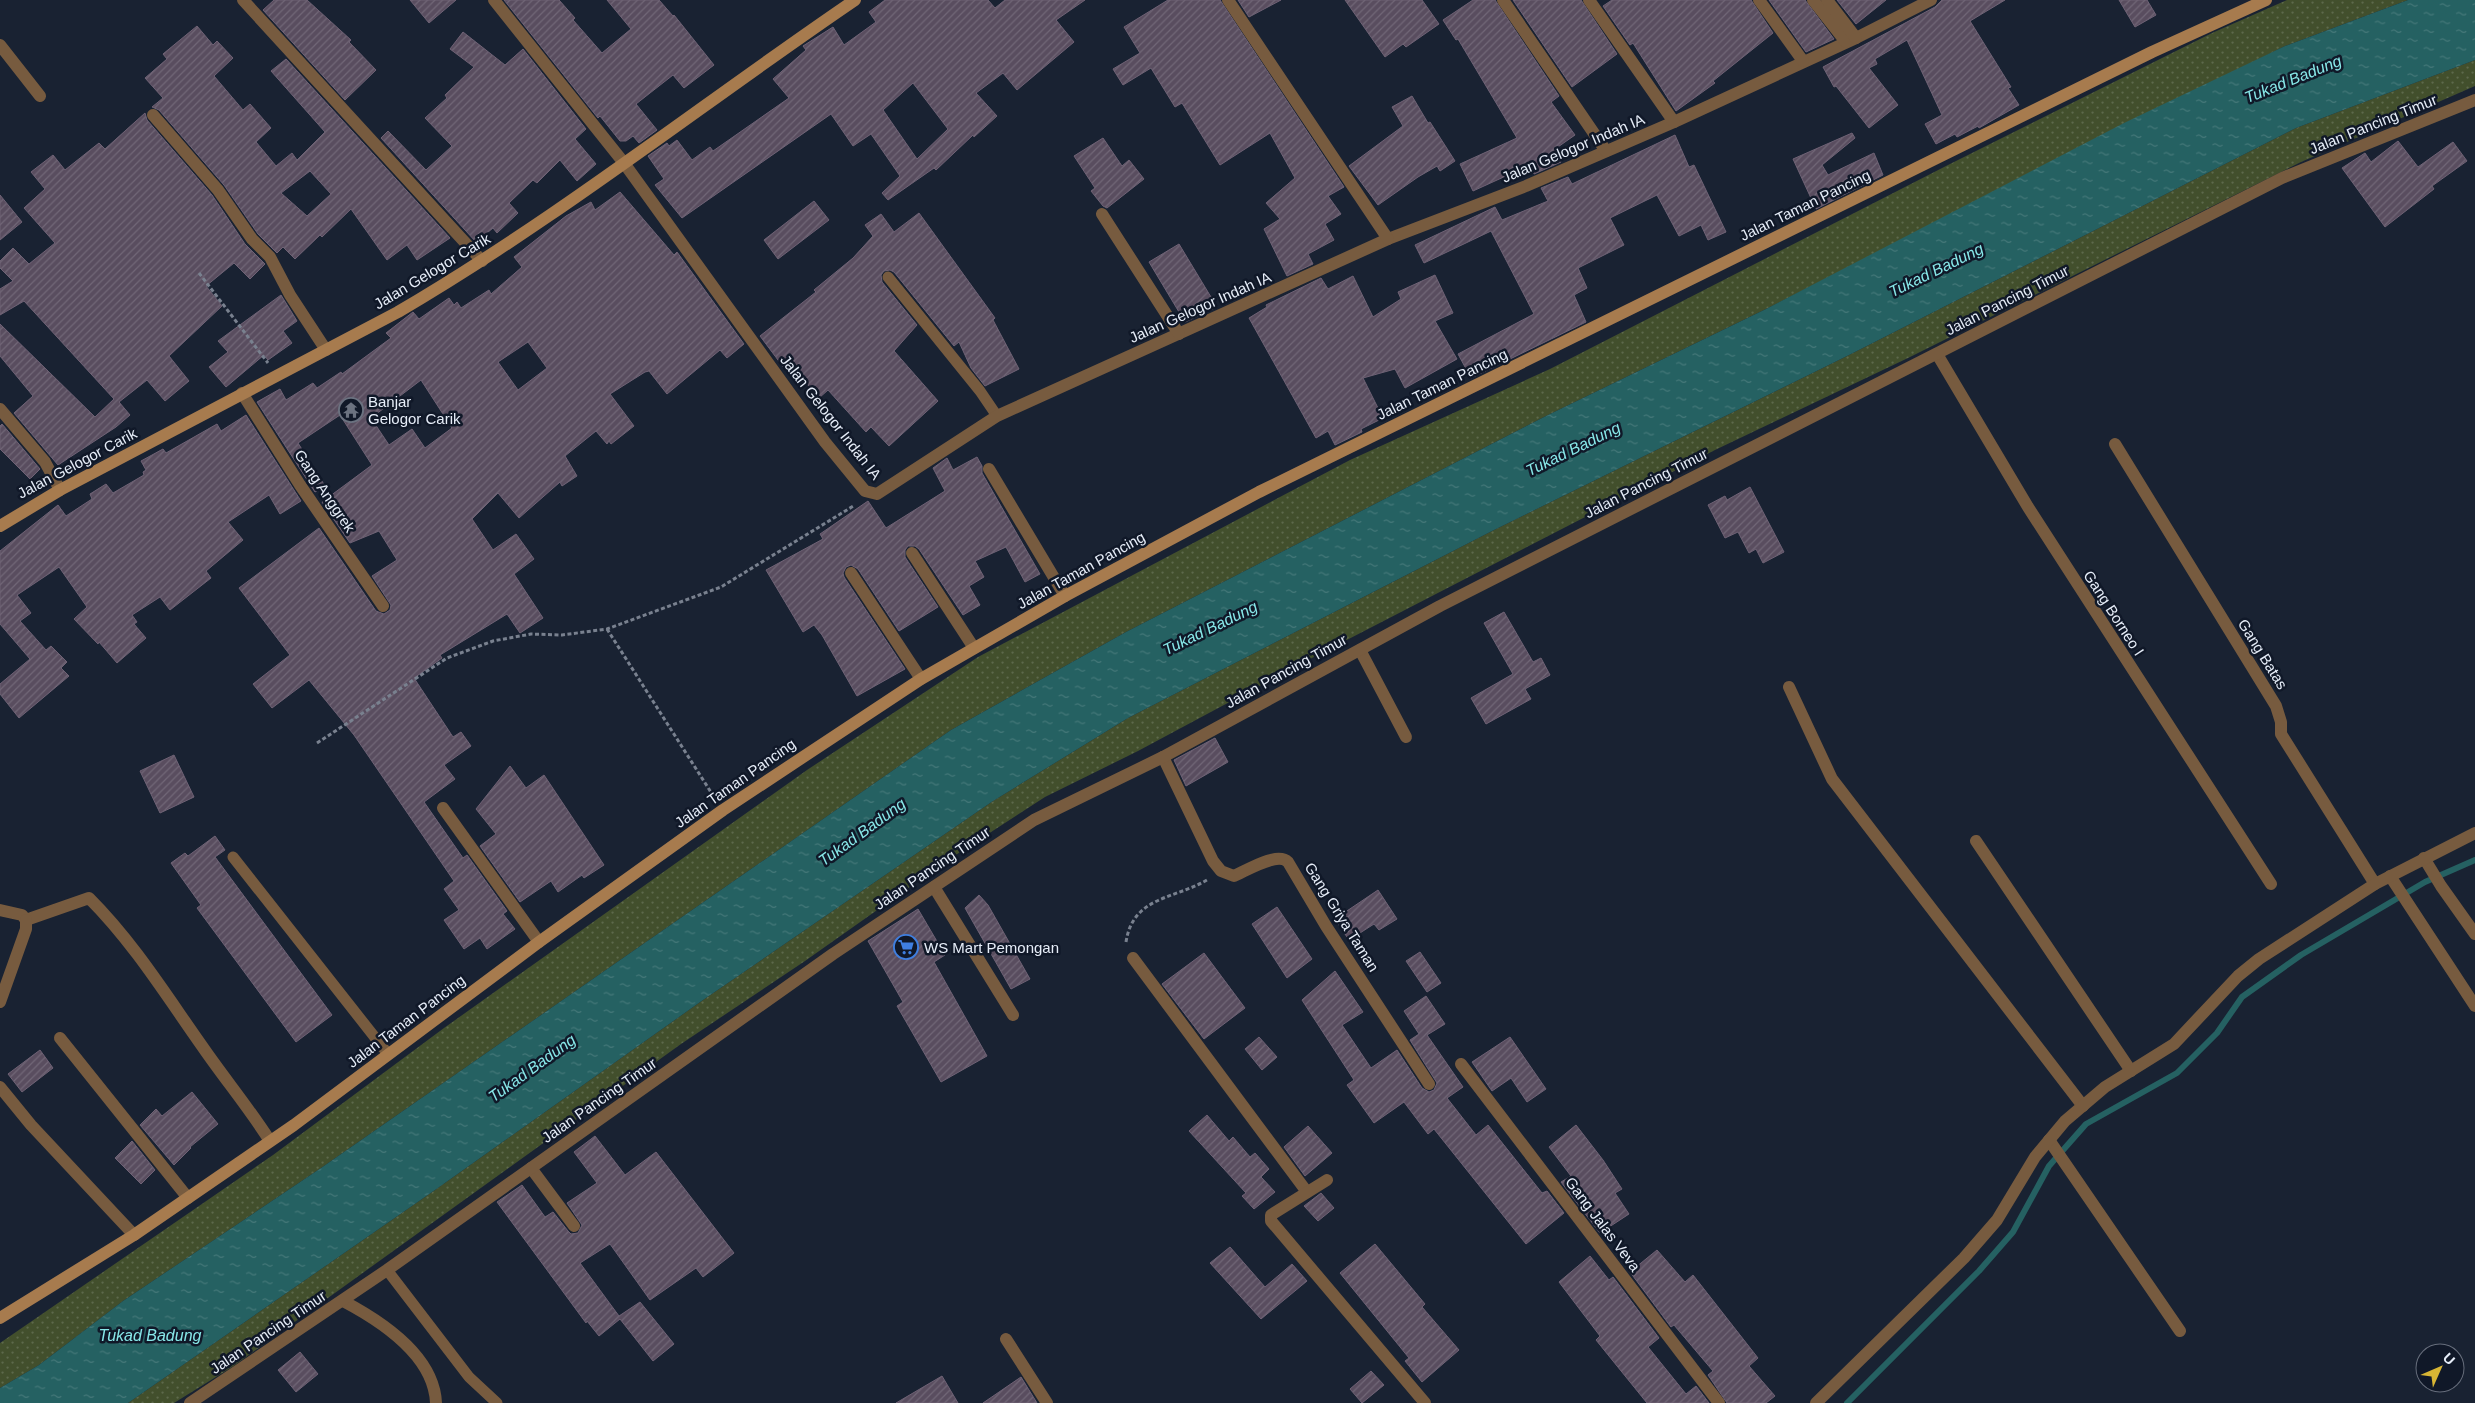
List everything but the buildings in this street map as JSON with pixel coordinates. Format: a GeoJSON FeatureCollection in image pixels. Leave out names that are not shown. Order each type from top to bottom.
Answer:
{"type":"FeatureCollection","features":[{"type":"Feature","properties":{"kind":"street"},"geometry":{"type":"LineString","coordinates":[[243,0],[482,261]]}},
{"type":"Feature","properties":{"kind":"street","name":"Jalan Gelogor Indah IA"},"geometry":{"type":"LineString","coordinates":[[494,0],[624,163],[825,442],[865,491],[873,494],[881,492],[997,416],[1388,240],[1526,186],[1674,122],[1851,40],[1931,0]]}},
{"type":"Feature","properties":{"kind":"street","name":"Jalan Gelogor Carik"},"geometry":{"type":"LineString","coordinates":[[0,526],[18,513],[60,490],[398,312],[482,261],[855,0]]}},
{"type":"Feature","properties":{"kind":"street"},"geometry":{"type":"LineString","coordinates":[[1228,0],[1388,240]]}},
{"type":"Feature","properties":{"kind":"street"},"geometry":{"type":"LineString","coordinates":[[1503,0],[1606,151]]}},
{"type":"Feature","properties":{"kind":"street"},"geometry":{"type":"LineString","coordinates":[[1589,0],[1674,122]]}},
{"type":"Feature","properties":{"kind":"street"},"geometry":{"type":"LineString","coordinates":[[1759,0],[1803,61]]}},
{"type":"Feature","properties":{"kind":"street"},"geometry":{"type":"LineString","coordinates":[[1814,0],[1851,40]]}},
{"type":"Feature","properties":{"kind":"street"},"geometry":{"type":"LineString","coordinates":[[1827,0],[1851,40]]}},
{"type":"Feature","properties":{"kind":"street","name":"Jalan Taman Pancing"},"geometry":{"type":"LineString","coordinates":[[0,1318],[134,1235],[270,1142],[538,942],[723,810],[921,679],[974,648],[1065,596],[1259,492],[2152,52],[2266,0]]}},
{"type":"Feature","properties":{"kind":"street"},"geometry":{"type":"LineString","coordinates":[[0,45],[40,96]]}},
{"type":"Feature","properties":{"kind":"street","name":"Jalan Pancing Timur"},"geometry":{"type":"LineString","coordinates":[[190,1403],[387,1270],[833,954],[1034,820],[1163,757],[1440,606],[2282,178],[2475,100]]}},
{"type":"Feature","properties":{"kind":"street"},"geometry":{"type":"LineString","coordinates":[[153,115],[218,190],[252,239],[270,257],[294,302],[326,350]]}},
{"type":"Feature","properties":{"kind":"street"},"geometry":{"type":"LineString","coordinates":[[1102,214],[1179,334]]}},
{"type":"Feature","properties":{"kind":"street","name":"Gang Borneo I"},"geometry":{"type":"LineString","coordinates":[[1937,354],[2028,507],[2272,884]]}},
{"type":"Feature","properties":{"kind":"street","name":"Gang Anggrek"},"geometry":{"type":"LineString","coordinates":[[242,394],[300,484],[383,606]]}},
{"type":"Feature","properties":{"kind":"street"},"geometry":{"type":"LineString","coordinates":[[0,409],[45,462],[60,490]]}},
{"type":"Feature","properties":{"kind":"street","name":"Gang Batas"},"geometry":{"type":"LineString","coordinates":[[2115,444],[2276,706],[2281,722],[2281,734],[2375,884]]}},
{"type":"Feature","properties":{"kind":"street"},"geometry":{"type":"LineString","coordinates":[[989,469],[1065,596]]}},
{"type":"Feature","properties":{"kind":"street"},"geometry":{"type":"LineString","coordinates":[[912,553],[974,648]]}},
{"type":"Feature","properties":{"kind":"street"},"geometry":{"type":"LineString","coordinates":[[851,573],[921,679]]}},
{"type":"Feature","properties":{"kind":"street"},"geometry":{"type":"LineString","coordinates":[[1360,650],[1406,737]]}},
{"type":"Feature","properties":{"kind":"street"},"geometry":{"type":"LineString","coordinates":[[1789,687],[1832,779],[2083,1106]]}},
{"type":"Feature","properties":{"kind":"street"},"geometry":{"type":"LineString","coordinates":[[1163,757],[1213,861],[1221,871]]}},
{"type":"Feature","properties":{"kind":"street"},"geometry":{"type":"LineString","coordinates":[[443,808],[538,942]]}},
{"type":"Feature","properties":{"kind":"street"},"geometry":{"type":"LineString","coordinates":[[1816,1403],[1964,1258],[1997,1220],[2020,1180],[2065,1121],[2105,1087],[2174,1044],[2238,976],[2259,959],[2375,884],[2393,881],[2475,834]]}},
{"type":"Feature","properties":{"kind":"street"},"geometry":{"type":"LineString","coordinates":[[1976,842],[2131,1071]]}},
{"type":"Feature","properties":{"kind":"street","name":"Gang Griya Taman"},"geometry":{"type":"LineString","coordinates":[[1221,871],[1234,876],[1274,858],[1281,858],[1288,862],[1326,926],[1429,1084]]}},
{"type":"Feature","properties":{"kind":"street"},"geometry":{"type":"LineString","coordinates":[[2427,863],[2475,934]]}},
{"type":"Feature","properties":{"kind":"street"},"geometry":{"type":"LineString","coordinates":[[2393,881],[2403,899],[2475,1006]]}},
{"type":"Feature","properties":{"kind":"street"},"geometry":{"type":"LineString","coordinates":[[934,887],[1013,1015]]}},
{"type":"Feature","properties":{"kind":"street"},"geometry":{"type":"LineString","coordinates":[[26,920],[89,898],[153,974],[203,1048],[245,1102],[270,1142]]}},
{"type":"Feature","properties":{"kind":"street"},"geometry":{"type":"LineString","coordinates":[[0,910],[22,916],[26,920],[26,929],[0,1002]]}},
{"type":"Feature","properties":{"kind":"street"},"geometry":{"type":"LineString","coordinates":[[1133,958],[1306,1192]]}},
{"type":"Feature","properties":{"kind":"street"},"geometry":{"type":"LineString","coordinates":[[60,1038],[188,1198]]}},
{"type":"Feature","properties":{"kind":"street","name":"Gang Jalas Veva"},"geometry":{"type":"LineString","coordinates":[[1461,1064],[1719,1403]]}},
{"type":"Feature","properties":{"kind":"street"},"geometry":{"type":"LineString","coordinates":[[0,1088],[31,1125],[134,1235]]}},
{"type":"Feature","properties":{"kind":"street"},"geometry":{"type":"LineString","coordinates":[[2050,1141],[2180,1331]]}},
{"type":"Feature","properties":{"kind":"street"},"geometry":{"type":"LineString","coordinates":[[531,1168],[574,1226]]}},
{"type":"Feature","properties":{"kind":"street"},"geometry":{"type":"LineString","coordinates":[[1327,1180],[1271,1215],[1271,1221],[1425,1403]]}},
{"type":"Feature","properties":{"kind":"street"},"geometry":{"type":"LineString","coordinates":[[343,1300],[375,1318],[401,1340],[423,1366],[436,1389],[436,1403]]}},
{"type":"Feature","properties":{"kind":"street"},"geometry":{"type":"LineString","coordinates":[[1006,1340],[1047,1403]]}},
{"type":"Feature","properties":{"kind":"lane"},"geometry":{"type":"LineString","coordinates":[[888,277],[997,416]]}},
{"type":"Feature","properties":{"kind":"lane"},"geometry":{"type":"LineString","coordinates":[[234,857],[388,1054]]}},
{"type":"Feature","properties":{"kind":"lane"},"geometry":{"type":"LineString","coordinates":[[387,1270],[469,1377],[497,1403]]}},
{"type":"Feature","properties":{"kind":"path"},"geometry":{"type":"LineString","coordinates":[[199,274],[278,375]]}},
{"type":"Feature","properties":{"kind":"path"},"geometry":{"type":"LineString","coordinates":[[316,743],[447,658],[493,640],[531,634],[562,635],[607,629],[721,587],[873,494]]}},
{"type":"Feature","properties":{"kind":"path"},"geometry":{"type":"LineString","coordinates":[[607,629],[723,810]]}},
{"type":"Feature","properties":{"kind":"path"},"geometry":{"type":"LineString","coordinates":[[1133,958],[1125,945],[1127,935],[1132,923],[1147,905],[1167,894],[1204,882],[1221,871]]}},
{"type":"Feature","properties":{"kind":"shaded area"},"geometry":{"type":"Polygon","coordinates":[[[2287,0],[2408,0],[2285,46],[1766,309],[1546,416],[1126,632],[951,730],[321,1168],[123,1301],[39,1365],[0,1388],[0,1343],[273,1155],[444,1028],[807,770],[978,657],[1350,460],[1550,369],[1946,166],[2212,33],[2287,0]]]}},
{"type":"Feature","properties":{"kind":"shaded area"},"geometry":{"type":"Polygon","coordinates":[[[2475,60],[2475,86],[2301,162],[1908,358],[1715,450],[1310,659],[1138,751],[1045,797],[948,860],[805,961],[681,1044],[232,1367],[174,1403],[128,1403],[435,1190],[703,1000],[993,801],[1128,718],[1492,531],[1849,355],[2296,128],[2475,60]]]}},
{"type":"Feature","properties":{"kind":"water","name":"Tukad Badung"},"geometry":{"type":"Polygon","coordinates":[[[2408,0],[2475,0],[2475,60],[2296,128],[1849,355],[1492,531],[1128,718],[993,801],[703,1000],[435,1190],[128,1403],[0,1403],[0,1388],[39,1365],[123,1301],[321,1168],[951,730],[1126,632],[1546,416],[1766,309],[2124,123],[2285,46],[2408,0]]]}},
{"type":"Feature","properties":{"kind":"waterway"},"geometry":{"type":"LineString","coordinates":[[1847,1403],[1979,1271],[2013,1232],[2049,1166],[2086,1124],[2177,1073],[2217,1033],[2242,997],[2301,955],[2425,882],[2475,860]]}},
{"type":"Feature","properties":{"kind":"place","name":"Banjar Gelogor Carik"},"geometry":{"type":"Point","coordinates":[351,410]}},
{"type":"Feature","properties":{"kind":"place","name":"WS Mart Pemongan"},"geometry":{"type":"Point","coordinates":[906,947]}}]}
